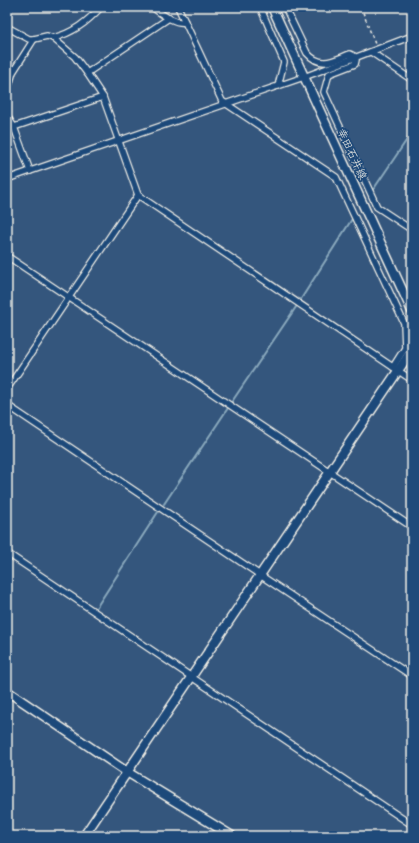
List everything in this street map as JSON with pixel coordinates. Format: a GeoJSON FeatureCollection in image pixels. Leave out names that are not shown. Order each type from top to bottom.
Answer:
{"type":"FeatureCollection","features":[{"type":"Feature","properties":{"kind":"street"},"geometry":{"type":"LineString","coordinates":[[53,38],[64,35],[79,27],[101,7]]}},
{"type":"Feature","properties":{"kind":"street"},"geometry":{"type":"LineString","coordinates":[[152,7],[169,18],[181,23],[185,22]]}},
{"type":"Feature","properties":{"kind":"street"},"geometry":{"type":"LineString","coordinates":[[84,836],[329,472],[395,369],[405,348],[404,323],[336,178],[222,101],[178,7]]}},
{"type":"Feature","properties":{"kind":"street"},"geometry":{"type":"LineString","coordinates":[[260,7],[284,62],[278,86]]}},
{"type":"Feature","properties":{"kind":"street","name":"幸田石井線"},"geometry":{"type":"LineString","coordinates":[[272,7],[412,311]]}},
{"type":"Feature","properties":{"kind":"street"},"geometry":{"type":"LineString","coordinates":[[285,7],[307,53],[312,58],[329,62],[353,54],[356,58]]}},
{"type":"Feature","properties":{"kind":"street"},"geometry":{"type":"LineString","coordinates":[[88,73],[169,18]]}},
{"type":"Feature","properties":{"kind":"street"},"geometry":{"type":"LineString","coordinates":[[7,27],[29,39],[47,36],[53,38],[74,57],[88,73],[103,97],[138,195],[412,380]]}},
{"type":"Feature","properties":{"kind":"street"},"geometry":{"type":"LineString","coordinates":[[7,179],[304,77],[412,36]]}},
{"type":"Feature","properties":{"kind":"street"},"geometry":{"type":"LineString","coordinates":[[7,92],[13,72],[34,39]]}},
{"type":"Feature","properties":{"kind":"street"},"geometry":{"type":"LineString","coordinates":[[371,52],[412,80]]}},
{"type":"Feature","properties":{"kind":"street"},"geometry":{"type":"LineString","coordinates":[[356,58],[355,64],[329,74],[324,92],[377,207],[412,230]]}},
{"type":"Feature","properties":{"kind":"street"},"geometry":{"type":"LineString","coordinates":[[14,127],[103,97]]}},
{"type":"Feature","properties":{"kind":"street"},"geometry":{"type":"LineString","coordinates":[[7,116],[14,127],[30,171]]}},
{"type":"Feature","properties":{"kind":"street"},"geometry":{"type":"LineString","coordinates":[[7,389],[138,195]]}},
{"type":"Feature","properties":{"kind":"street"},"geometry":{"type":"LineString","coordinates":[[7,256],[412,527]]}},
{"type":"Feature","properties":{"kind":"street"},"geometry":{"type":"LineString","coordinates":[[395,369],[412,350]]}},
{"type":"Feature","properties":{"kind":"street"},"geometry":{"type":"LineString","coordinates":[[7,405],[412,676]]}},
{"type":"Feature","properties":{"kind":"street"},"geometry":{"type":"LineString","coordinates":[[7,553],[412,825]]}},
{"type":"Feature","properties":{"kind":"street"},"geometry":{"type":"LineString","coordinates":[[7,691],[127,772],[232,836]]}},
{"type":"Feature","properties":{"kind":"path"},"geometry":{"type":"LineString","coordinates":[[361,7],[377,50]]}},
{"type":"Feature","properties":{"kind":"waterway"},"geometry":{"type":"LineString","coordinates":[[373,190],[412,132]]}},
{"type":"Feature","properties":{"kind":"waterway"},"geometry":{"type":"LineString","coordinates":[[301,299],[352,219]]}},
{"type":"Feature","properties":{"kind":"waterway"},"geometry":{"type":"LineString","coordinates":[[231,403],[296,307]]}},
{"type":"Feature","properties":{"kind":"waterway"},"geometry":{"type":"LineString","coordinates":[[164,504],[228,408]]}},
{"type":"Feature","properties":{"kind":"waterway"},"geometry":{"type":"LineString","coordinates":[[96,608],[158,512]]}}]}
